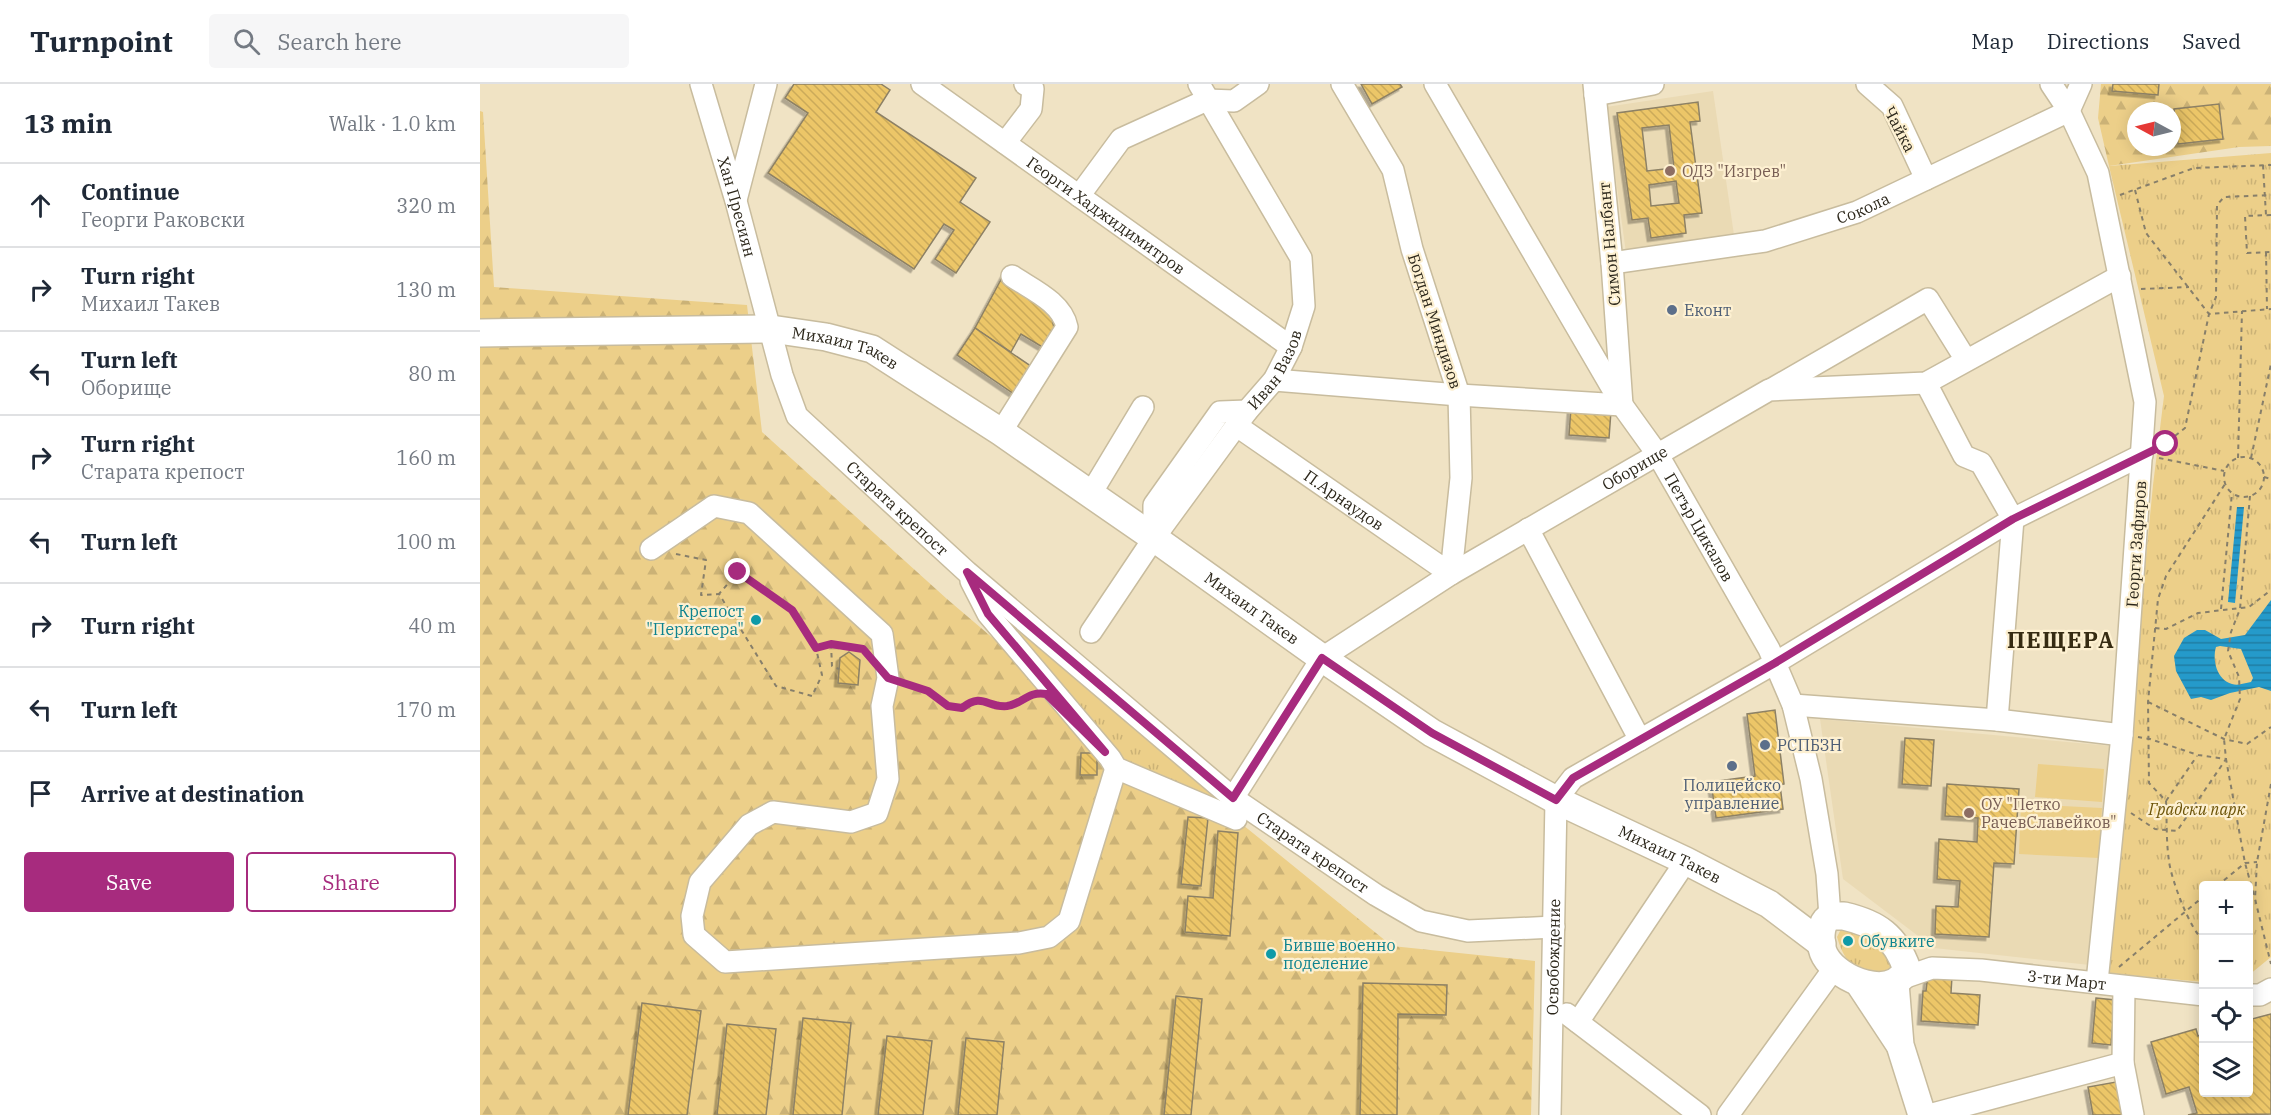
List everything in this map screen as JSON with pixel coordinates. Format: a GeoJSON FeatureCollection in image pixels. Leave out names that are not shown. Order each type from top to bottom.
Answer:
{"type":"FeatureCollection","features":[{"type":"Feature","properties":{"kind":"main road","name":"Михаил Такев"},"geometry":{"type":"LineString","coordinates":[[480,333],[771,328],[826,336],[872,349],[1001,432],[1432,733],[1556,800],[1686,861],[1828,937],[1859,983]]}},
{"type":"Feature","properties":{"kind":"main road"},"geometry":{"type":"LineString","coordinates":[[1828,937],[1844,916],[1861,920],[1878,928],[1892,940],[1900,971],[1900,1045]]}},
{"type":"Feature","properties":{"kind":"main road"},"geometry":{"type":"LineString","coordinates":[[1859,983],[1877,986],[1900,971]]}},
{"type":"Feature","properties":{"kind":"main road"},"geometry":{"type":"LineString","coordinates":[[1859,983],[1900,1045],[1922,1115]]}},
{"type":"Feature","properties":{"kind":"street","name":"Хан Пресиян"},"geometry":{"type":"LineString","coordinates":[[701,84],[771,328]]}},
{"type":"Feature","properties":{"kind":"street"},"geometry":{"type":"LineString","coordinates":[[736,201],[766,84]]}},
{"type":"Feature","properties":{"kind":"street","name":"Георги Хаджидимитров"},"geometry":{"type":"LineString","coordinates":[[922,84],[1291,347]]}},
{"type":"Feature","properties":{"kind":"street"},"geometry":{"type":"LineString","coordinates":[[1005,143],[1031,109],[1034,89],[1025,84]]}},
{"type":"Feature","properties":{"kind":"street"},"geometry":{"type":"LineString","coordinates":[[1079,196],[1121,139],[1203,92],[1234,101],[1258,84]]}},
{"type":"Feature","properties":{"kind":"street","name":"Богдан Миндизов"},"geometry":{"type":"LineString","coordinates":[[1342,84],[1393,170],[1412,249],[1459,395],[1461,478],[1451,574]]}},
{"type":"Feature","properties":{"kind":"street","name":"Петър Цикалов"},"geometry":{"type":"LineString","coordinates":[[1435,84],[1622,405],[1658,455],[1769,649],[1793,705],[1811,779],[1827,874],[1828,937]]}},
{"type":"Feature","properties":{"kind":"street"},"geometry":{"type":"LineString","coordinates":[[1594,90],[1653,84]]}},
{"type":"Feature","properties":{"kind":"street","name":"Чайка"},"geometry":{"type":"LineString","coordinates":[[1867,84],[1892,106],[1926,179]]}},
{"type":"Feature","properties":{"kind":"street","name":"Георги Зафиров"},"geometry":{"type":"LineString","coordinates":[[2051,84],[2069,111],[2098,172],[2145,402],[2122,735],[2097,982]]}},
{"type":"Feature","properties":{"kind":"street"},"geometry":{"type":"LineString","coordinates":[[2069,111],[2081,84]]}},
{"type":"Feature","properties":{"kind":"street","name":"Симон Налбант"},"geometry":{"type":"LineString","coordinates":[[1594,90],[1612,263],[1622,405]]}},
{"type":"Feature","properties":{"kind":"street","name":"Иван Вазов"},"geometry":{"type":"LineString","coordinates":[[1091,632],[1154,538],[1242,418],[1274,380],[1291,347],[1304,306],[1301,258],[1203,92]]}},
{"type":"Feature","properties":{"kind":"street","name":"Сокола"},"geometry":{"type":"LineString","coordinates":[[1612,263],[1765,241],[1857,212],[2069,111]]}},
{"type":"Feature","properties":{"kind":"street"},"geometry":{"type":"LineString","coordinates":[[1001,432],[1067,327],[1065,317],[1059,308],[1012,276]]}},
{"type":"Feature","properties":{"kind":"street","name":"Оборище"},"geometry":{"type":"LineString","coordinates":[[1234,808],[1322,658],[1451,574],[1769,390],[1926,383],[1966,360],[2121,282]]}},
{"type":"Feature","properties":{"kind":"street"},"geometry":{"type":"LineString","coordinates":[[1769,390],[1928,299],[1966,360]]}},
{"type":"Feature","properties":{"kind":"street","name":"Старата крепост"},"geometry":{"type":"LineString","coordinates":[[771,328],[782,375],[797,416],[967,572],[1234,808],[1421,921],[1468,931],[1554,927]]}},
{"type":"Feature","properties":{"kind":"street"},"geometry":{"type":"LineString","coordinates":[[1274,380],[1622,405]]}},
{"type":"Feature","properties":{"kind":"street"},"geometry":{"type":"LineString","coordinates":[[1926,383],[1964,456],[1981,463],[2013,519],[1997,720]]}},
{"type":"Feature","properties":{"kind":"street"},"geometry":{"type":"LineString","coordinates":[[1089,495],[1143,407]]}},
{"type":"Feature","properties":{"kind":"street","name":"П.Арнаудов"},"geometry":{"type":"LineString","coordinates":[[1242,418],[1451,574]]}},
{"type":"Feature","properties":{"kind":"street"},"geometry":{"type":"LineString","coordinates":[[1556,800],[1573,778],[1775,663],[2013,519],[2142,455]]}},
{"type":"Feature","properties":{"kind":"street"},"geometry":{"type":"LineString","coordinates":[[651,549],[714,506],[749,513],[882,634],[888,678],[882,706],[888,779],[877,813],[850,822],[773,812],[750,825],[700,882],[692,916],[694,935],[725,962],[1019,943],[1049,937],[1069,921],[1116,768]]}},
{"type":"Feature","properties":{"kind":"street"},"geometry":{"type":"LineString","coordinates":[[1528,530],[1640,740]]}},
{"type":"Feature","properties":{"kind":"street"},"geometry":{"type":"LineString","coordinates":[[967,572],[988,614],[1116,768],[1234,808]]}},
{"type":"Feature","properties":{"kind":"street"},"geometry":{"type":"LineString","coordinates":[[1793,705],[1997,720],[2122,735]]}},
{"type":"Feature","properties":{"kind":"street","name":"Освобождение"},"geometry":{"type":"LineString","coordinates":[[1550,1115],[1556,800]]}},
{"type":"Feature","properties":{"kind":"street"},"geometry":{"type":"LineString","coordinates":[[1578,1022],[1686,861]]}},
{"type":"Feature","properties":{"kind":"street","name":"Петър Цикалов"},"geometry":{"type":"LineString","coordinates":[[1827,874],[1844,901],[1861,920]]}},
{"type":"Feature","properties":{"kind":"street"},"geometry":{"type":"LineString","coordinates":[[1728,1115],[1828,937]]}},
{"type":"Feature","properties":{"kind":"street","name":"3-ти Март"},"geometry":{"type":"LineString","coordinates":[[1900,971],[1932,968],[1981,970],[2199,994]]}},
{"type":"Feature","properties":{"kind":"street"},"geometry":{"type":"LineString","coordinates":[[2124,987],[2122,1063],[2133,1115]]}},
{"type":"Feature","properties":{"kind":"street"},"geometry":{"type":"LineString","coordinates":[[2253,995],[2260,995],[2271,988]]}},
{"type":"Feature","properties":{"kind":"street"},"geometry":{"type":"LineString","coordinates":[[1552,1003],[1700,1115]]}},
{"type":"Feature","properties":{"kind":"street"},"geometry":{"type":"LineString","coordinates":[[1929,1115],[2122,1063]]}},
{"type":"Feature","properties":{"kind":"path"},"geometry":{"type":"LineString","coordinates":[[2263,165],[2266,215]]}},
{"type":"Feature","properties":{"kind":"path"},"geometry":{"type":"LineString","coordinates":[[2105,201],[2194,168],[2271,165]]}},
{"type":"Feature","properties":{"kind":"path"},"geometry":{"type":"LineString","coordinates":[[2135,190],[2146,233],[2209,314]]}},
{"type":"Feature","properties":{"kind":"path"},"geometry":{"type":"LineString","coordinates":[[2142,455],[2166,444],[2185,428],[2209,314],[2216,297],[2217,205],[2224,197],[2271,195]]}},
{"type":"Feature","properties":{"kind":"path"},"geometry":{"type":"LineString","coordinates":[[2271,215],[2245,216],[2247,253],[2271,252]]}},
{"type":"Feature","properties":{"kind":"path"},"geometry":{"type":"LineString","coordinates":[[2209,314],[2269,309],[2266,252]]}},
{"type":"Feature","properties":{"kind":"path"},"geometry":{"type":"LineString","coordinates":[[2121,282],[2189,287]]}},
{"type":"Feature","properties":{"kind":"path"},"geometry":{"type":"LineString","coordinates":[[2238,458],[2242,311]]}},
{"type":"Feature","properties":{"kind":"path"},"geometry":{"type":"LineString","coordinates":[[2251,458],[2271,364]]}},
{"type":"Feature","properties":{"kind":"path"},"geometry":{"type":"LineString","coordinates":[[2142,455],[2225,471]]}},
{"type":"Feature","properties":{"kind":"path"},"geometry":{"type":"LineString","coordinates":[[2166,801],[2149,783],[2148,702],[2158,599],[2166,576],[2225,484],[2225,471],[2228,465],[2238,458],[2251,458],[2260,466],[2264,477],[2260,489],[2250,496],[2232,494],[2225,484]]}},
{"type":"Feature","properties":{"kind":"path"},"geometry":{"type":"LineString","coordinates":[[2264,477],[2271,478]]}},
{"type":"Feature","properties":{"kind":"path"},"geometry":{"type":"LineString","coordinates":[[2221,609],[2232,494]]}},
{"type":"Feature","properties":{"kind":"path"},"geometry":{"type":"LineString","coordinates":[[2250,496],[2240,609],[2231,632],[2228,651],[2239,677],[2240,699],[2224,740],[2246,863],[2271,964]]}},
{"type":"Feature","properties":{"kind":"path"},"geometry":{"type":"LineString","coordinates":[[651,549],[706,560],[701,595],[719,594],[738,572],[792,610],[816,648],[822,675],[812,696],[776,686],[719,594]]}},
{"type":"Feature","properties":{"kind":"path"},"geometry":{"type":"LineString","coordinates":[[2155,628],[2166,629],[2198,613],[2249,607],[2271,590]]}},
{"type":"Feature","properties":{"kind":"path"},"geometry":{"type":"LineString","coordinates":[[816,648],[831,644],[863,649],[888,678],[928,691],[948,706],[962,708],[972,701],[985,700],[1002,706],[1016,705],[1028,696],[1039,693]]}},
{"type":"Feature","properties":{"kind":"path"},"geometry":{"type":"LineString","coordinates":[[831,644],[832,666],[838,669]]}},
{"type":"Feature","properties":{"kind":"path"},"geometry":{"type":"LineString","coordinates":[[2148,702],[2224,740],[2247,744],[2271,727]]}},
{"type":"Feature","properties":{"kind":"path"},"geometry":{"type":"LineString","coordinates":[[2122,735],[2150,738],[2198,755],[2226,759]]}},
{"type":"Feature","properties":{"kind":"path"},"geometry":{"type":"LineString","coordinates":[[2198,755],[2166,801],[2169,862],[2185,911],[2199,937]]}},
{"type":"Feature","properties":{"kind":"path"},"geometry":{"type":"LineString","coordinates":[[2116,803],[2154,829],[2177,831],[2226,759]]}},
{"type":"Feature","properties":{"kind":"path"},"geometry":{"type":"LineString","coordinates":[[2255,899],[2257,862],[2271,784]]}},
{"type":"Feature","properties":{"kind":"path"},"geometry":{"type":"LineString","coordinates":[[2222,881],[2246,863],[2257,862]]}},
{"type":"Feature","properties":{"kind":"path"},"geometry":{"type":"LineString","coordinates":[[2097,982],[2130,958],[2199,900]]}},
{"type":"Feature","properties":{"kind":"shaded area","name":"ОДЗ \"Изгрев\""},"geometry":{"type":"Polygon","coordinates":[[[1713,91],[1734,235],[1626,253],[1606,107],[1713,91]]]}},
{"type":"Feature","properties":{"kind":"shaded area","name":"ОУ \"Петко РачевСлавейков\""},"geometry":{"type":"Polygon","coordinates":[[[1820,719],[2111,746],[2090,965],[1934,948],[1843,879],[1820,719]]]}},
{"type":"Feature","properties":{"kind":"green space"},"geometry":{"type":"Polygon","coordinates":[[[2101,84],[2271,84],[2271,146],[2239,147],[2181,155],[2181,102],[2127,102],[2127,156],[2177,156],[2109,166],[2098,118],[2101,84]]]}},
{"type":"Feature","properties":{"kind":"green space"},"geometry":{"type":"Polygon","coordinates":[[[480,111],[483,112],[494,287],[747,305],[762,432],[947,599],[1169,788],[1243,825],[1392,946],[1535,961],[1531,1115],[480,1115],[480,111]]]}},
{"type":"Feature","properties":{"kind":"green space","name":"Градски парк"},"geometry":{"type":"Polygon","coordinates":[[[2271,153],[2271,957],[2253,972],[2253,881],[2199,881],[2199,982],[2106,973],[2153,485],[2164,396],[2109,166],[2271,153]]]}},
{"type":"Feature","properties":{"kind":"green space"},"geometry":{"type":"Polygon","coordinates":[[[992,603],[1227,808],[1118,757],[992,603]]]}},
{"type":"Feature","properties":{"kind":"green space"},"geometry":{"type":"Polygon","coordinates":[[[2038,764],[2104,769],[2102,802],[2035,797],[2038,764]]]}},
{"type":"Feature","properties":{"kind":"green space"},"geometry":{"type":"Polygon","coordinates":[[[2021,804],[2102,808],[2099,858],[2019,854],[2021,804]]]}},
{"type":"Feature","properties":{"kind":"green space"},"geometry":{"type":"Polygon","coordinates":[[[1851,926],[1894,953],[1896,979],[1858,969],[1846,958],[1837,937],[1842,927],[1851,926]]]}},
{"type":"Feature","properties":{"kind":"water"},"geometry":{"type":"Polygon","coordinates":[[[2237,507],[2244,507],[2235,603],[2228,602],[2237,507]]]}},
{"type":"Feature","properties":{"kind":"water"},"geometry":{"type":"Polygon","coordinates":[[[2271,600],[2271,691],[2259,687],[2211,700],[2201,697],[2191,699],[2176,671],[2174,656],[2184,638],[2197,630],[2205,630],[2221,639],[2245,635],[2271,600]],[[2220,646],[2216,647],[2215,652],[2215,663],[2219,674],[2234,685],[2251,682],[2253,678],[2241,649],[2220,646]]]}},
{"type":"Feature","properties":{"kind":"building"},"geometry":{"type":"Polygon","coordinates":[[[794,84],[881,84],[890,90],[876,112],[976,178],[960,202],[990,222],[956,273],[935,259],[954,230],[944,224],[914,269],[768,173],[808,113],[785,98],[794,84]]]}},
{"type":"Feature","properties":{"kind":"building"},"geometry":{"type":"Polygon","coordinates":[[[1361,84],[1400,84],[1402,87],[1372,104],[1361,84]]]}},
{"type":"Feature","properties":{"kind":"building"},"geometry":{"type":"Polygon","coordinates":[[[2113,84],[2159,84],[2158,95],[2112,91],[2113,84]]]}},
{"type":"Feature","properties":{"kind":"building"},"geometry":{"type":"Polygon","coordinates":[[[1698,102],[1700,121],[1690,122],[1702,213],[1684,215],[1686,233],[1651,238],[1648,218],[1632,220],[1617,113],[1698,102]],[[1669,125],[1642,128],[1647,171],[1674,168],[1669,125]],[[1676,181],[1649,185],[1651,206],[1679,203],[1676,181]]]}},
{"type":"Feature","properties":{"kind":"building"},"geometry":{"type":"Polygon","coordinates":[[[2219,104],[2223,139],[2181,144],[2181,108],[2219,104]]]}},
{"type":"Feature","properties":{"kind":"building"},"geometry":{"type":"Polygon","coordinates":[[[1004,274],[1049,304],[1054,328],[1044,348],[1021,334],[1011,352],[975,328],[1004,274]]]}},
{"type":"Feature","properties":{"kind":"building"},"geometry":{"type":"Polygon","coordinates":[[[975,328],[1035,369],[1017,396],[957,355],[975,328]]]}},
{"type":"Feature","properties":{"kind":"building"},"geometry":{"type":"Polygon","coordinates":[[[1571,408],[1611,411],[1609,438],[1569,435],[1571,408]]]}},
{"type":"Feature","properties":{"kind":"building"},"geometry":{"type":"Polygon","coordinates":[[[849,652],[860,660],[858,685],[838,683],[840,658],[849,652]]]}},
{"type":"Feature","properties":{"kind":"building","name":"РСПБЗН"},"geometry":{"type":"Polygon","coordinates":[[[1775,710],[1784,784],[1780,785],[1783,809],[1716,818],[1711,782],[1755,776],[1747,714],[1775,710]]]}},
{"type":"Feature","properties":{"kind":"building"},"geometry":{"type":"Polygon","coordinates":[[[1905,738],[1934,740],[1931,786],[1902,784],[1905,738]]]}},
{"type":"Feature","properties":{"kind":"building"},"geometry":{"type":"Polygon","coordinates":[[[1081,753],[1097,753],[1097,775],[1080,775],[1081,753]]]}},
{"type":"Feature","properties":{"kind":"building"},"geometry":{"type":"Polygon","coordinates":[[[1947,784],[2019,789],[2014,864],[1994,863],[1989,937],[1935,934],[1936,906],[1958,907],[1960,881],[1937,879],[1939,839],[1977,842],[1978,818],[1945,816],[1947,784]]]}},
{"type":"Feature","properties":{"kind":"building"},"geometry":{"type":"Polygon","coordinates":[[[1188,817],[1208,818],[1201,886],[1181,884],[1188,817]]]}},
{"type":"Feature","properties":{"kind":"building"},"geometry":{"type":"Polygon","coordinates":[[[1218,831],[1238,833],[1230,936],[1185,932],[1188,896],[1213,898],[1218,831]]]}},
{"type":"Feature","properties":{"kind":"building"},"geometry":{"type":"Polygon","coordinates":[[[1928,974],[1952,976],[1951,993],[1980,995],[1978,1025],[1921,1021],[1923,991],[1926,991],[1928,974]]]}},
{"type":"Feature","properties":{"kind":"building"},"geometry":{"type":"Polygon","coordinates":[[[1363,983],[1447,985],[1446,1015],[1398,1014],[1397,1115],[1360,1115],[1363,983]]]}},
{"type":"Feature","properties":{"kind":"building"},"geometry":{"type":"Polygon","coordinates":[[[1176,996],[1202,999],[1191,1115],[1164,1115],[1176,996]]]}},
{"type":"Feature","properties":{"kind":"building"},"geometry":{"type":"Polygon","coordinates":[[[2096,998],[2115,1000],[2111,1045],[2092,1043],[2096,998]]]}},
{"type":"Feature","properties":{"kind":"building"},"geometry":{"type":"Polygon","coordinates":[[[642,1003],[701,1011],[687,1115],[628,1115],[642,1003]]]}},
{"type":"Feature","properties":{"kind":"building"},"geometry":{"type":"Polygon","coordinates":[[[2271,1014],[2271,1114],[2188,1115],[2197,1113],[2189,1087],[2166,1094],[2151,1042],[2196,1029],[2199,1036],[2199,1097],[2253,1097],[2253,1019],[2271,1014]]]}},
{"type":"Feature","properties":{"kind":"building"},"geometry":{"type":"Polygon","coordinates":[[[803,1018],[851,1023],[842,1115],[793,1115],[803,1018]]]}},
{"type":"Feature","properties":{"kind":"building"},"geometry":{"type":"Polygon","coordinates":[[[727,1024],[776,1029],[766,1115],[717,1115],[727,1024]]]}},
{"type":"Feature","properties":{"kind":"building"},"geometry":{"type":"Polygon","coordinates":[[[887,1036],[932,1041],[923,1115],[878,1115],[887,1036]]]}},
{"type":"Feature","properties":{"kind":"building"},"geometry":{"type":"Polygon","coordinates":[[[966,1038],[1004,1042],[997,1115],[958,1115],[966,1038]]]}},
{"type":"Feature","properties":{"kind":"building"},"geometry":{"type":"Polygon","coordinates":[[[2116,1082],[2122,1115],[2093,1115],[2088,1087],[2116,1082]]]}},
{"type":"Feature","properties":{"kind":"place","name":"ОДЗ \"Изгрев\""},"geometry":{"type":"Point","coordinates":[1670,171]}},
{"type":"Feature","properties":{"kind":"place","name":"Еконт"},"geometry":{"type":"Point","coordinates":[1672,310]}},
{"type":"Feature","properties":{"kind":"place","name":"Крепост \"Перистера\""},"geometry":{"type":"Point","coordinates":[756,620]}},
{"type":"Feature","properties":{"kind":"place","name":"РСПБЗН"},"geometry":{"type":"Point","coordinates":[1765,745]}},
{"type":"Feature","properties":{"kind":"place","name":"Полицейско управление"},"geometry":{"type":"Point","coordinates":[1732,766]}},
{"type":"Feature","properties":{"kind":"place","name":"ОУ \"Петко РачевСлавейков\""},"geometry":{"type":"Point","coordinates":[1969,813]}},
{"type":"Feature","properties":{"kind":"place","name":"Обувките"},"geometry":{"type":"Point","coordinates":[1848,941]}},
{"type":"Feature","properties":{"kind":"place","name":"Бивше военно поделение"},"geometry":{"type":"Point","coordinates":[1271,954]}},
{"type":"Feature","properties":{"kind":"district","name":"ПЕЩЕРА"},"geometry":{"type":"Point","coordinates":[2061,639]}},
{"type":"Feature","properties":{"kind":"route"},"geometry":{"type":"LineString","coordinates":[[738,572],[792,610],[816,648],[831,644],[863,649],[888,678],[928,691],[948,706],[962,708],[972,701],[985,700],[1002,706],[1016,705],[1028,696],[1046,694],[1105,752],[988,614],[967,572],[1233,798],[1322,658],[1432,733],[1556,800],[1573,778],[1775,663],[2013,519],[2166,444]]}}]}
